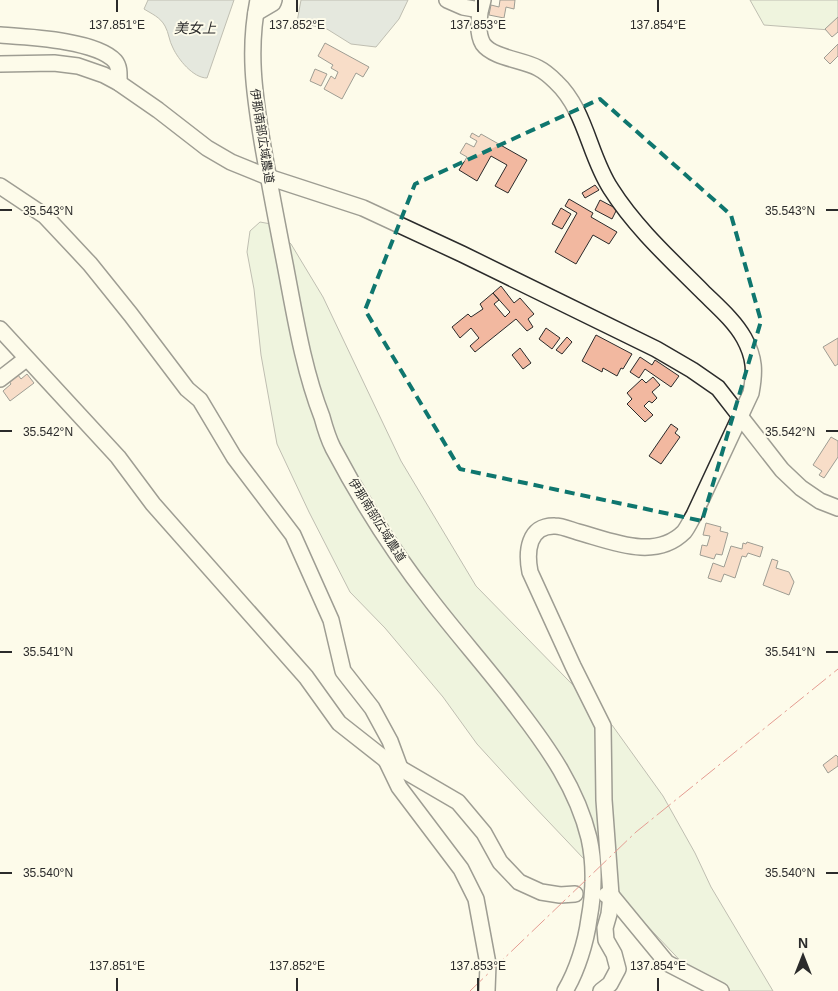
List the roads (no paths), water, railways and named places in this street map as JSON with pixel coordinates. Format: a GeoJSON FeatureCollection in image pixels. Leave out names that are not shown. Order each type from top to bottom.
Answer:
{"type":"FeatureCollection","features":[{"type":"Feature","properties":{"kind":"street"},"geometry":{"type":"LineString","coordinates":[[257,6],[273,3],[274,0]]}},
{"type":"Feature","properties":{"kind":"street"},"geometry":{"type":"LineString","coordinates":[[447,0],[463,7],[481,5],[479,27],[484,46],[494,53],[538,68],[557,82],[579,115],[609,188],[623,208],[657,245],[728,316],[744,337],[755,372],[751,393],[685,531],[672,540],[642,548],[556,526],[542,528],[534,534],[528,548],[530,572],[603,726],[609,914],[605,928],[606,940],[614,954],[618,969],[610,984],[601,991]]}},
{"type":"Feature","properties":{"kind":"street","name":"伊那南部広域農道"},"geometry":{"type":"LineString","coordinates":[[257,6],[252,49],[255,94],[268,178],[297,333],[311,389],[332,445],[382,532],[429,598],[550,750],[570,785],[583,817],[589,839],[594,878],[592,906],[586,939],[570,990]]}},
{"type":"Feature","properties":{"kind":"street"},"geometry":{"type":"LineString","coordinates":[[0,35],[60,40],[105,54],[114,60],[119,68],[119,83]]}},
{"type":"Feature","properties":{"kind":"street"},"geometry":{"type":"LineString","coordinates":[[0,64],[54,63],[78,66],[104,75],[119,83],[207,148],[230,162],[268,178],[363,208],[656,349],[718,388],[782,470],[801,488],[838,508]]}},
{"type":"Feature","properties":{"kind":"street"},"geometry":{"type":"LineString","coordinates":[[0,186],[45,216],[90,264],[187,389],[200,400],[234,457],[293,534],[331,620],[343,671],[372,708],[390,741],[400,768]]}},
{"type":"Feature","properties":{"kind":"street"},"geometry":{"type":"LineString","coordinates":[[0,329],[118,457],[153,504],[306,677],[339,723],[386,760],[458,802],[484,833],[500,862],[519,882],[541,892],[560,895],[575,894]]}},
{"type":"Feature","properties":{"kind":"street"},"geometry":{"type":"LineString","coordinates":[[0,379],[26,358]]}},
{"type":"Feature","properties":{"kind":"street"},"geometry":{"type":"LineString","coordinates":[[386,760],[398,787],[461,869],[476,899],[488,964],[487,991]]}},
{"type":"Feature","properties":{"kind":"street"},"geometry":{"type":"LineString","coordinates":[[607,895],[667,963],[721,991]]}},
{"type":"Feature","properties":{"kind":"water","name":"美女上"},"geometry":{"type":"Polygon","coordinates":[[[148,0],[234,0],[207,78],[196,75],[178,57],[161,20],[144,9],[148,0]]]}},
{"type":"Feature","properties":{"kind":"water"},"geometry":{"type":"Polygon","coordinates":[[[301,0],[408,0],[399,19],[376,47],[351,44],[327,29],[297,22],[301,0]]]}}]}
